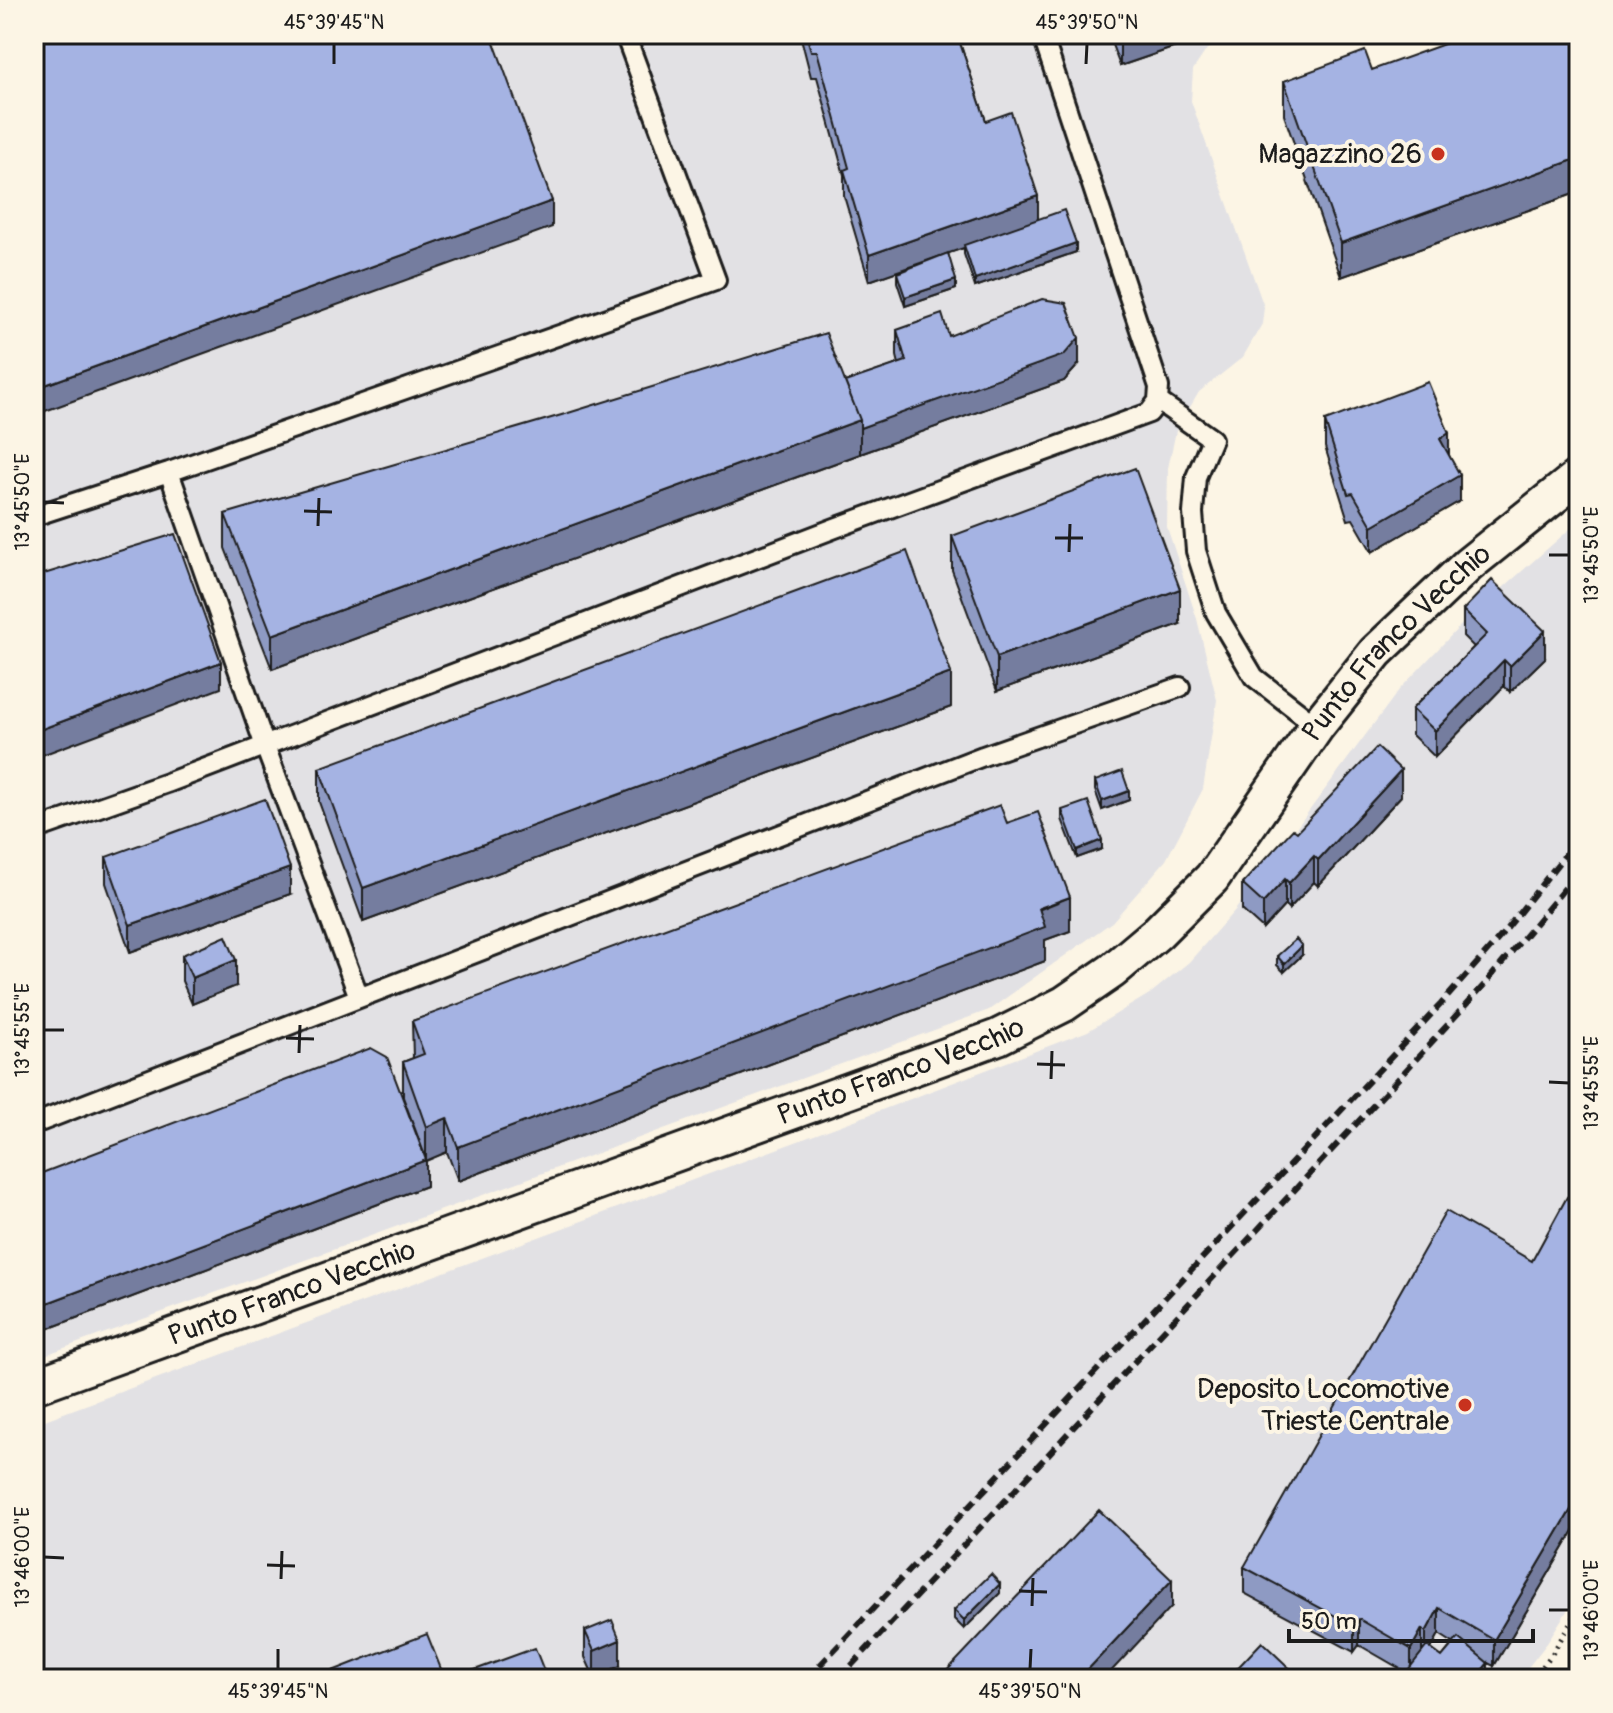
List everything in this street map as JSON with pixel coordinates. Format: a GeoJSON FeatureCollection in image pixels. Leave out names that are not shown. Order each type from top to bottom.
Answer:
{"type":"FeatureCollection","features":[{"type":"Feature","properties":{"kind":"street","name":"Punto Franco Vecchio"},"geometry":{"type":"LineString","coordinates":[[34,1386],[998,1037],[1051,1011],[1112,971],[1157,933],[1212,878],[1317,726],[1376,652],[1468,565],[1579,476]]}},
{"type":"Feature","properties":{"kind":"lane"},"geometry":{"type":"LineString","coordinates":[[34,516],[169,472],[716,280],[625,34]]}},
{"type":"Feature","properties":{"kind":"lane"},"geometry":{"type":"LineString","coordinates":[[34,830],[1149,413],[1158,401],[1159,387],[1042,34]]}},
{"type":"Feature","properties":{"kind":"lane"},"geometry":{"type":"LineString","coordinates":[[1158,401],[1212,439],[1196,477],[1193,513],[1196,551],[1216,613],[1254,677],[1317,726]]}},
{"type":"Feature","properties":{"kind":"lane"},"geometry":{"type":"LineString","coordinates":[[169,472],[265,746],[359,997]]}},
{"type":"Feature","properties":{"kind":"lane"},"geometry":{"type":"LineString","coordinates":[[34,1124],[983,756],[1180,687]]}},
{"type":"Feature","properties":{"kind":"path"},"geometry":{"type":"LineString","coordinates":[[1533,1679],[1579,1609]]}},
{"type":"Feature","properties":{"kind":"shaded area"},"geometry":{"type":"Polygon","coordinates":[[[34,34],[1249,34],[1207,49],[1193,70],[1191,101],[1264,307],[1262,324],[1243,357],[1199,392],[1176,431],[1168,468],[1167,527],[1197,619],[1217,700],[1203,789],[1166,860],[1112,922],[989,1010],[34,1359],[34,34]]]}},
{"type":"Feature","properties":{"kind":"shaded area"},"geometry":{"type":"Polygon","coordinates":[[[1579,521],[1579,1592],[1544,1647],[1519,1679],[34,1679],[34,1424],[1088,1031],[1151,993],[1189,962],[1236,909],[1399,690],[1464,622],[1579,521]]]}},
{"type":"Feature","properties":{"kind":"building"},"geometry":{"type":"Polygon","coordinates":[[[34,34],[491,34],[552,201],[34,389],[34,34]]]}},
{"type":"Feature","properties":{"kind":"building"},"geometry":{"type":"Polygon","coordinates":[[[806,34],[957,34],[986,121],[1011,112],[1038,196],[869,255],[844,170],[849,168],[817,51],[811,51],[806,34]]]}},
{"type":"Feature","properties":{"kind":"building","name":"Magazzino 26"},"geometry":{"type":"Polygon","coordinates":[[[1472,34],[1579,34],[1579,158],[1341,243],[1284,81],[1365,51],[1372,70],[1472,34]]]}},
{"type":"Feature","properties":{"kind":"building"},"geometry":{"type":"Polygon","coordinates":[[[1064,210],[1076,243],[975,279],[964,245],[1064,210]]]}},
{"type":"Feature","properties":{"kind":"building"},"geometry":{"type":"Polygon","coordinates":[[[948,253],[956,280],[905,297],[897,273],[948,253]]]}},
{"type":"Feature","properties":{"kind":"building"},"geometry":{"type":"Polygon","coordinates":[[[1042,299],[1066,303],[1079,338],[1064,355],[860,428],[860,420],[845,382],[906,361],[897,330],[942,314],[949,336],[1042,299]]]}},
{"type":"Feature","properties":{"kind":"building"},"geometry":{"type":"Polygon","coordinates":[[[826,333],[860,420],[272,635],[225,514],[826,333]]]}},
{"type":"Feature","properties":{"kind":"building"},"geometry":{"type":"Polygon","coordinates":[[[1428,382],[1449,433],[1440,439],[1460,475],[1372,526],[1353,493],[1348,494],[1325,421],[1428,382]]]}},
{"type":"Feature","properties":{"kind":"building"},"geometry":{"type":"Polygon","coordinates":[[[1135,468],[1180,589],[997,657],[952,536],[1135,468]]]}},
{"type":"Feature","properties":{"kind":"building"},"geometry":{"type":"Polygon","coordinates":[[[175,534],[221,662],[34,732],[34,577],[175,534]]]}},
{"type":"Feature","properties":{"kind":"building"},"geometry":{"type":"Polygon","coordinates":[[[907,551],[951,673],[363,888],[319,768],[907,551]]]}},
{"type":"Feature","properties":{"kind":"building"},"geometry":{"type":"Polygon","coordinates":[[[1492,580],[1545,631],[1510,666],[1504,660],[1435,731],[1412,709],[1487,634],[1463,610],[1492,580]]]}},
{"type":"Feature","properties":{"kind":"building"},"geometry":{"type":"Polygon","coordinates":[[[1377,747],[1401,770],[1318,860],[1314,856],[1289,883],[1285,879],[1263,903],[1242,884],[1293,829],[1297,832],[1377,747]]]}},
{"type":"Feature","properties":{"kind":"building"},"geometry":{"type":"Polygon","coordinates":[[[1122,771],[1129,791],[1102,801],[1095,781],[1122,771]]]}},
{"type":"Feature","properties":{"kind":"building"},"geometry":{"type":"Polygon","coordinates":[[[265,799],[290,868],[130,925],[106,857],[265,799]]]}},
{"type":"Feature","properties":{"kind":"building"},"geometry":{"type":"Polygon","coordinates":[[[1088,801],[1102,840],[1077,850],[1062,810],[1088,801]]]}},
{"type":"Feature","properties":{"kind":"building"},"geometry":{"type":"Polygon","coordinates":[[[1000,805],[1007,823],[1038,812],[1070,897],[1039,908],[1045,927],[458,1147],[447,1118],[426,1127],[403,1062],[424,1054],[412,1021],[1000,805]]]}},
{"type":"Feature","properties":{"kind":"building"},"geometry":{"type":"Polygon","coordinates":[[[226,936],[236,960],[192,978],[182,955],[226,936]]]}},
{"type":"Feature","properties":{"kind":"building"},"geometry":{"type":"Polygon","coordinates":[[[1296,939],[1302,946],[1284,964],[1277,956],[1296,939]]]}},
{"type":"Feature","properties":{"kind":"building"},"geometry":{"type":"Polygon","coordinates":[[[371,1048],[387,1057],[426,1160],[34,1308],[34,1176],[371,1048]]]}},
{"type":"Feature","properties":{"kind":"building","name":"Deposito Locomotive Trieste Centrale"},"geometry":{"type":"Polygon","coordinates":[[[1567,1197],[1579,1204],[1579,1496],[1494,1640],[1439,1608],[1426,1632],[1422,1629],[1411,1649],[1359,1619],[1354,1626],[1244,1567],[1446,1211],[1532,1261],[1567,1197]]]}},
{"type":"Feature","properties":{"kind":"building"},"geometry":{"type":"Polygon","coordinates":[[[1099,1510],[1172,1580],[1079,1679],[939,1679],[1099,1510]]]}},
{"type":"Feature","properties":{"kind":"building"},"geometry":{"type":"Polygon","coordinates":[[[991,1574],[1000,1584],[964,1620],[954,1610],[991,1574]]]}},
{"type":"Feature","properties":{"kind":"building"},"geometry":{"type":"Polygon","coordinates":[[[612,1620],[620,1640],[594,1651],[585,1631],[612,1620]]]}},
{"type":"Feature","properties":{"kind":"building"},"geometry":{"type":"Polygon","coordinates":[[[427,1634],[445,1679],[312,1679],[427,1634]]]}},
{"type":"Feature","properties":{"kind":"building"},"geometry":{"type":"Polygon","coordinates":[[[1458,1638],[1488,1663],[1475,1679],[1401,1679],[1427,1646],[1442,1657],[1458,1638]]]}},
{"type":"Feature","properties":{"kind":"building"},"geometry":{"type":"Polygon","coordinates":[[[1262,1642],[1301,1679],[1227,1679],[1262,1642]]]}},
{"type":"Feature","properties":{"kind":"building"},"geometry":{"type":"Polygon","coordinates":[[[535,1648],[544,1671],[521,1679],[474,1679],[472,1671],[535,1648]]]}},
{"type":"Feature","properties":{"kind":"railway"},"geometry":{"type":"LineString","coordinates":[[807,1679],[1441,1004],[1501,936],[1579,837]]}},
{"type":"Feature","properties":{"kind":"railway"},"geometry":{"type":"LineString","coordinates":[[839,1679],[1397,1080],[1484,985],[1579,871]]}},
{"type":"Feature","properties":{"kind":"place","name":"Magazzino 26"},"geometry":{"type":"Point","coordinates":[1438,154]}},
{"type":"Feature","properties":{"kind":"place","name":"Deposito Locomotive Trieste Centrale"},"geometry":{"type":"Point","coordinates":[1465,1405]}}]}
